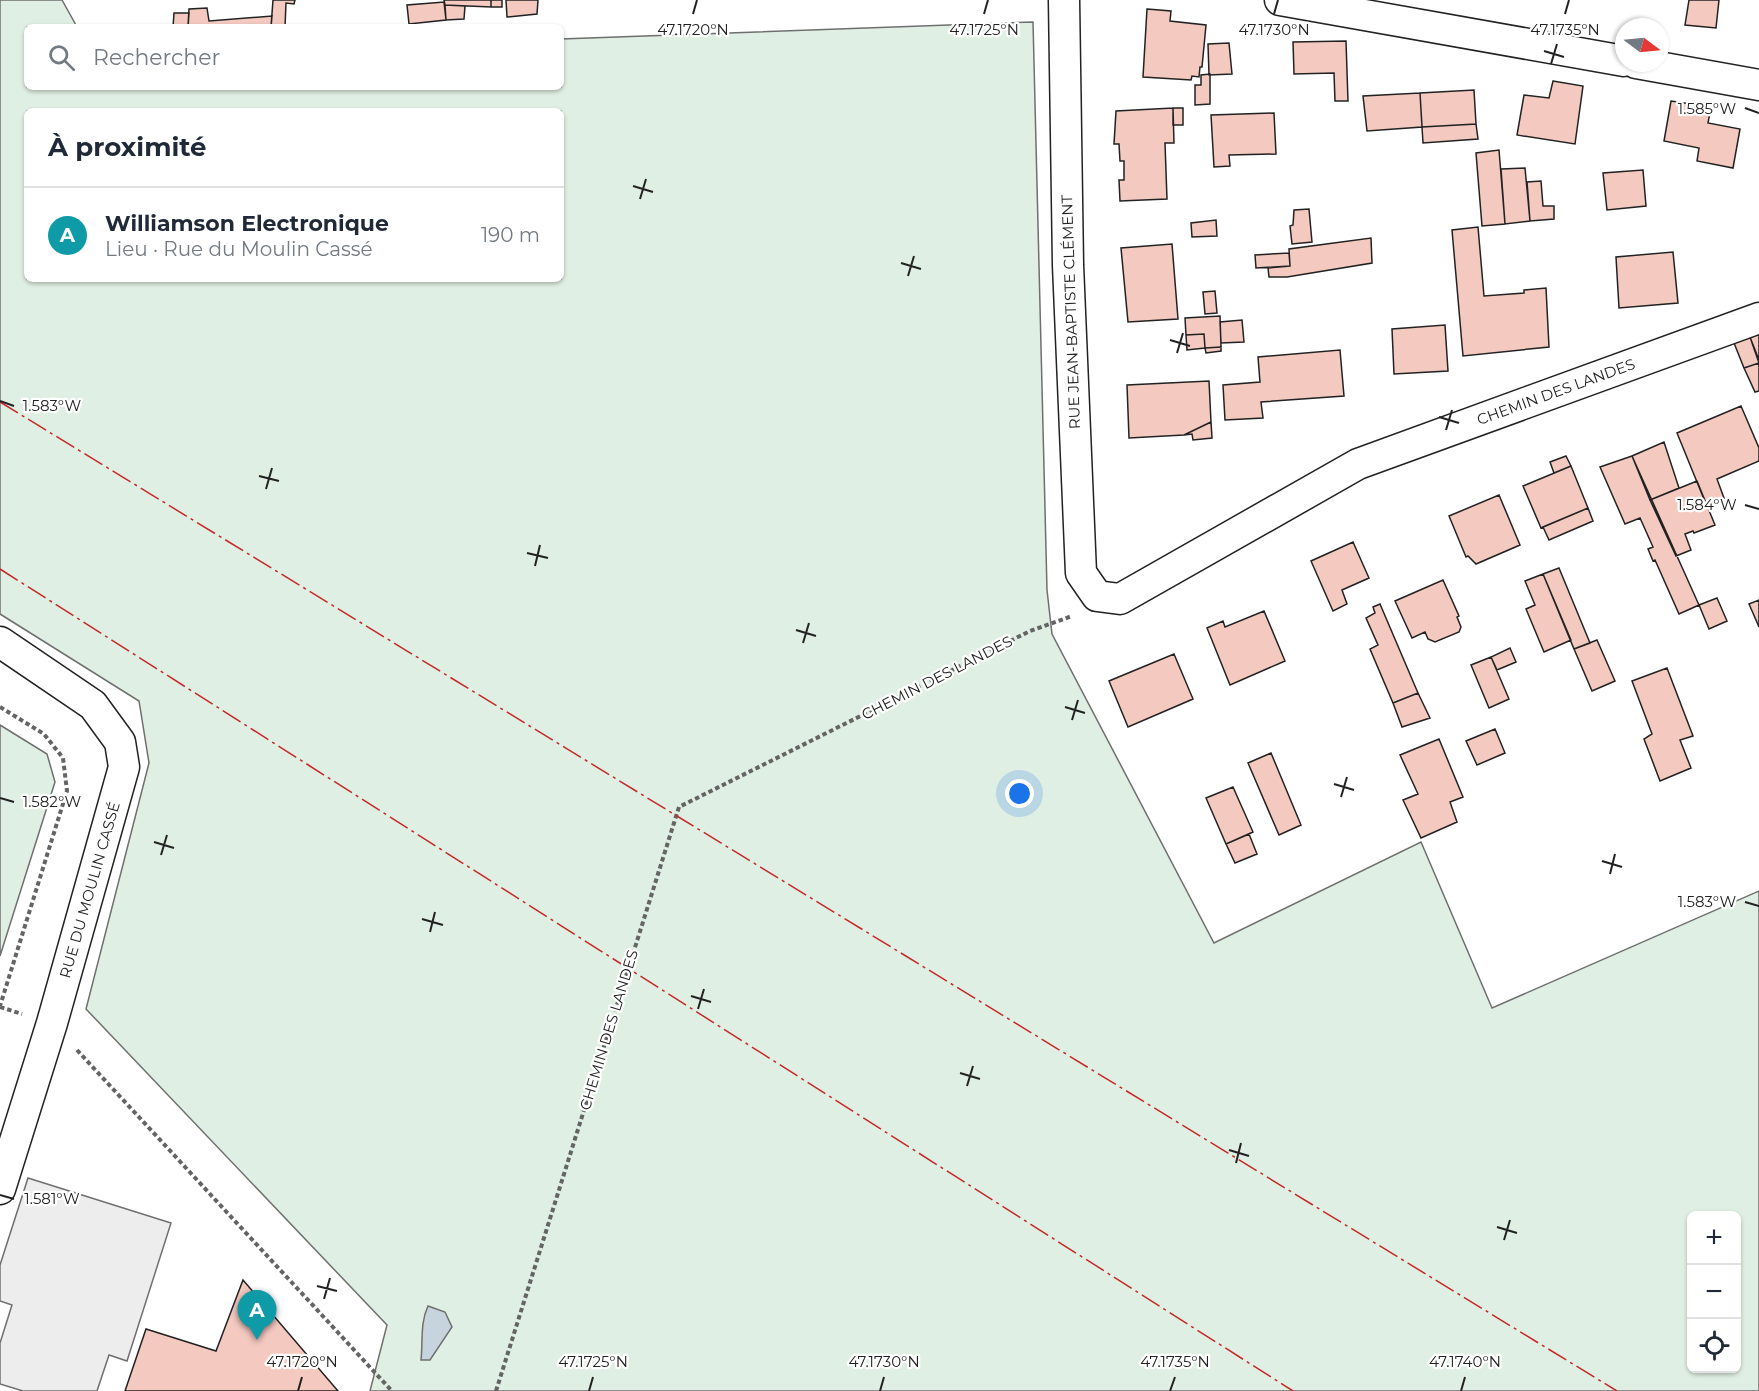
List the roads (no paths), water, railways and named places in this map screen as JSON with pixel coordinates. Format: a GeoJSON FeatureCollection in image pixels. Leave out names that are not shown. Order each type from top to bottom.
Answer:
{"type":"FeatureCollection","features":[{"type":"Feature","properties":{"kind":"street","name":"RUE JEAN-BAPTISTE CLÉMENT"},"geometry":{"type":"LineString","coordinates":[[1064,0],[1068,265],[1081,573],[1097,596],[1120,599]]}},
{"type":"Feature","properties":{"kind":"street"},"geometry":{"type":"LineString","coordinates":[[1280,0],[1615,59]]}},
{"type":"Feature","properties":{"kind":"street"},"geometry":{"type":"LineString","coordinates":[[1669,69],[1759,85]]}},
{"type":"Feature","properties":{"kind":"street","name":"CHEMIN DES LANDES"},"geometry":{"type":"LineString","coordinates":[[1120,599],[1358,464],[1759,318]]}},
{"type":"Feature","properties":{"kind":"street","name":"RUE DU MOULIN CASSÉ"},"geometry":{"type":"LineString","coordinates":[[0,642],[93,705],[120,742],[124,767],[52,1023],[0,1189]]}},
{"type":"Feature","properties":{"kind":"place","name":"Williamson Electronique"},"geometry":{"type":"Point","coordinates":[257,1340]}}]}
